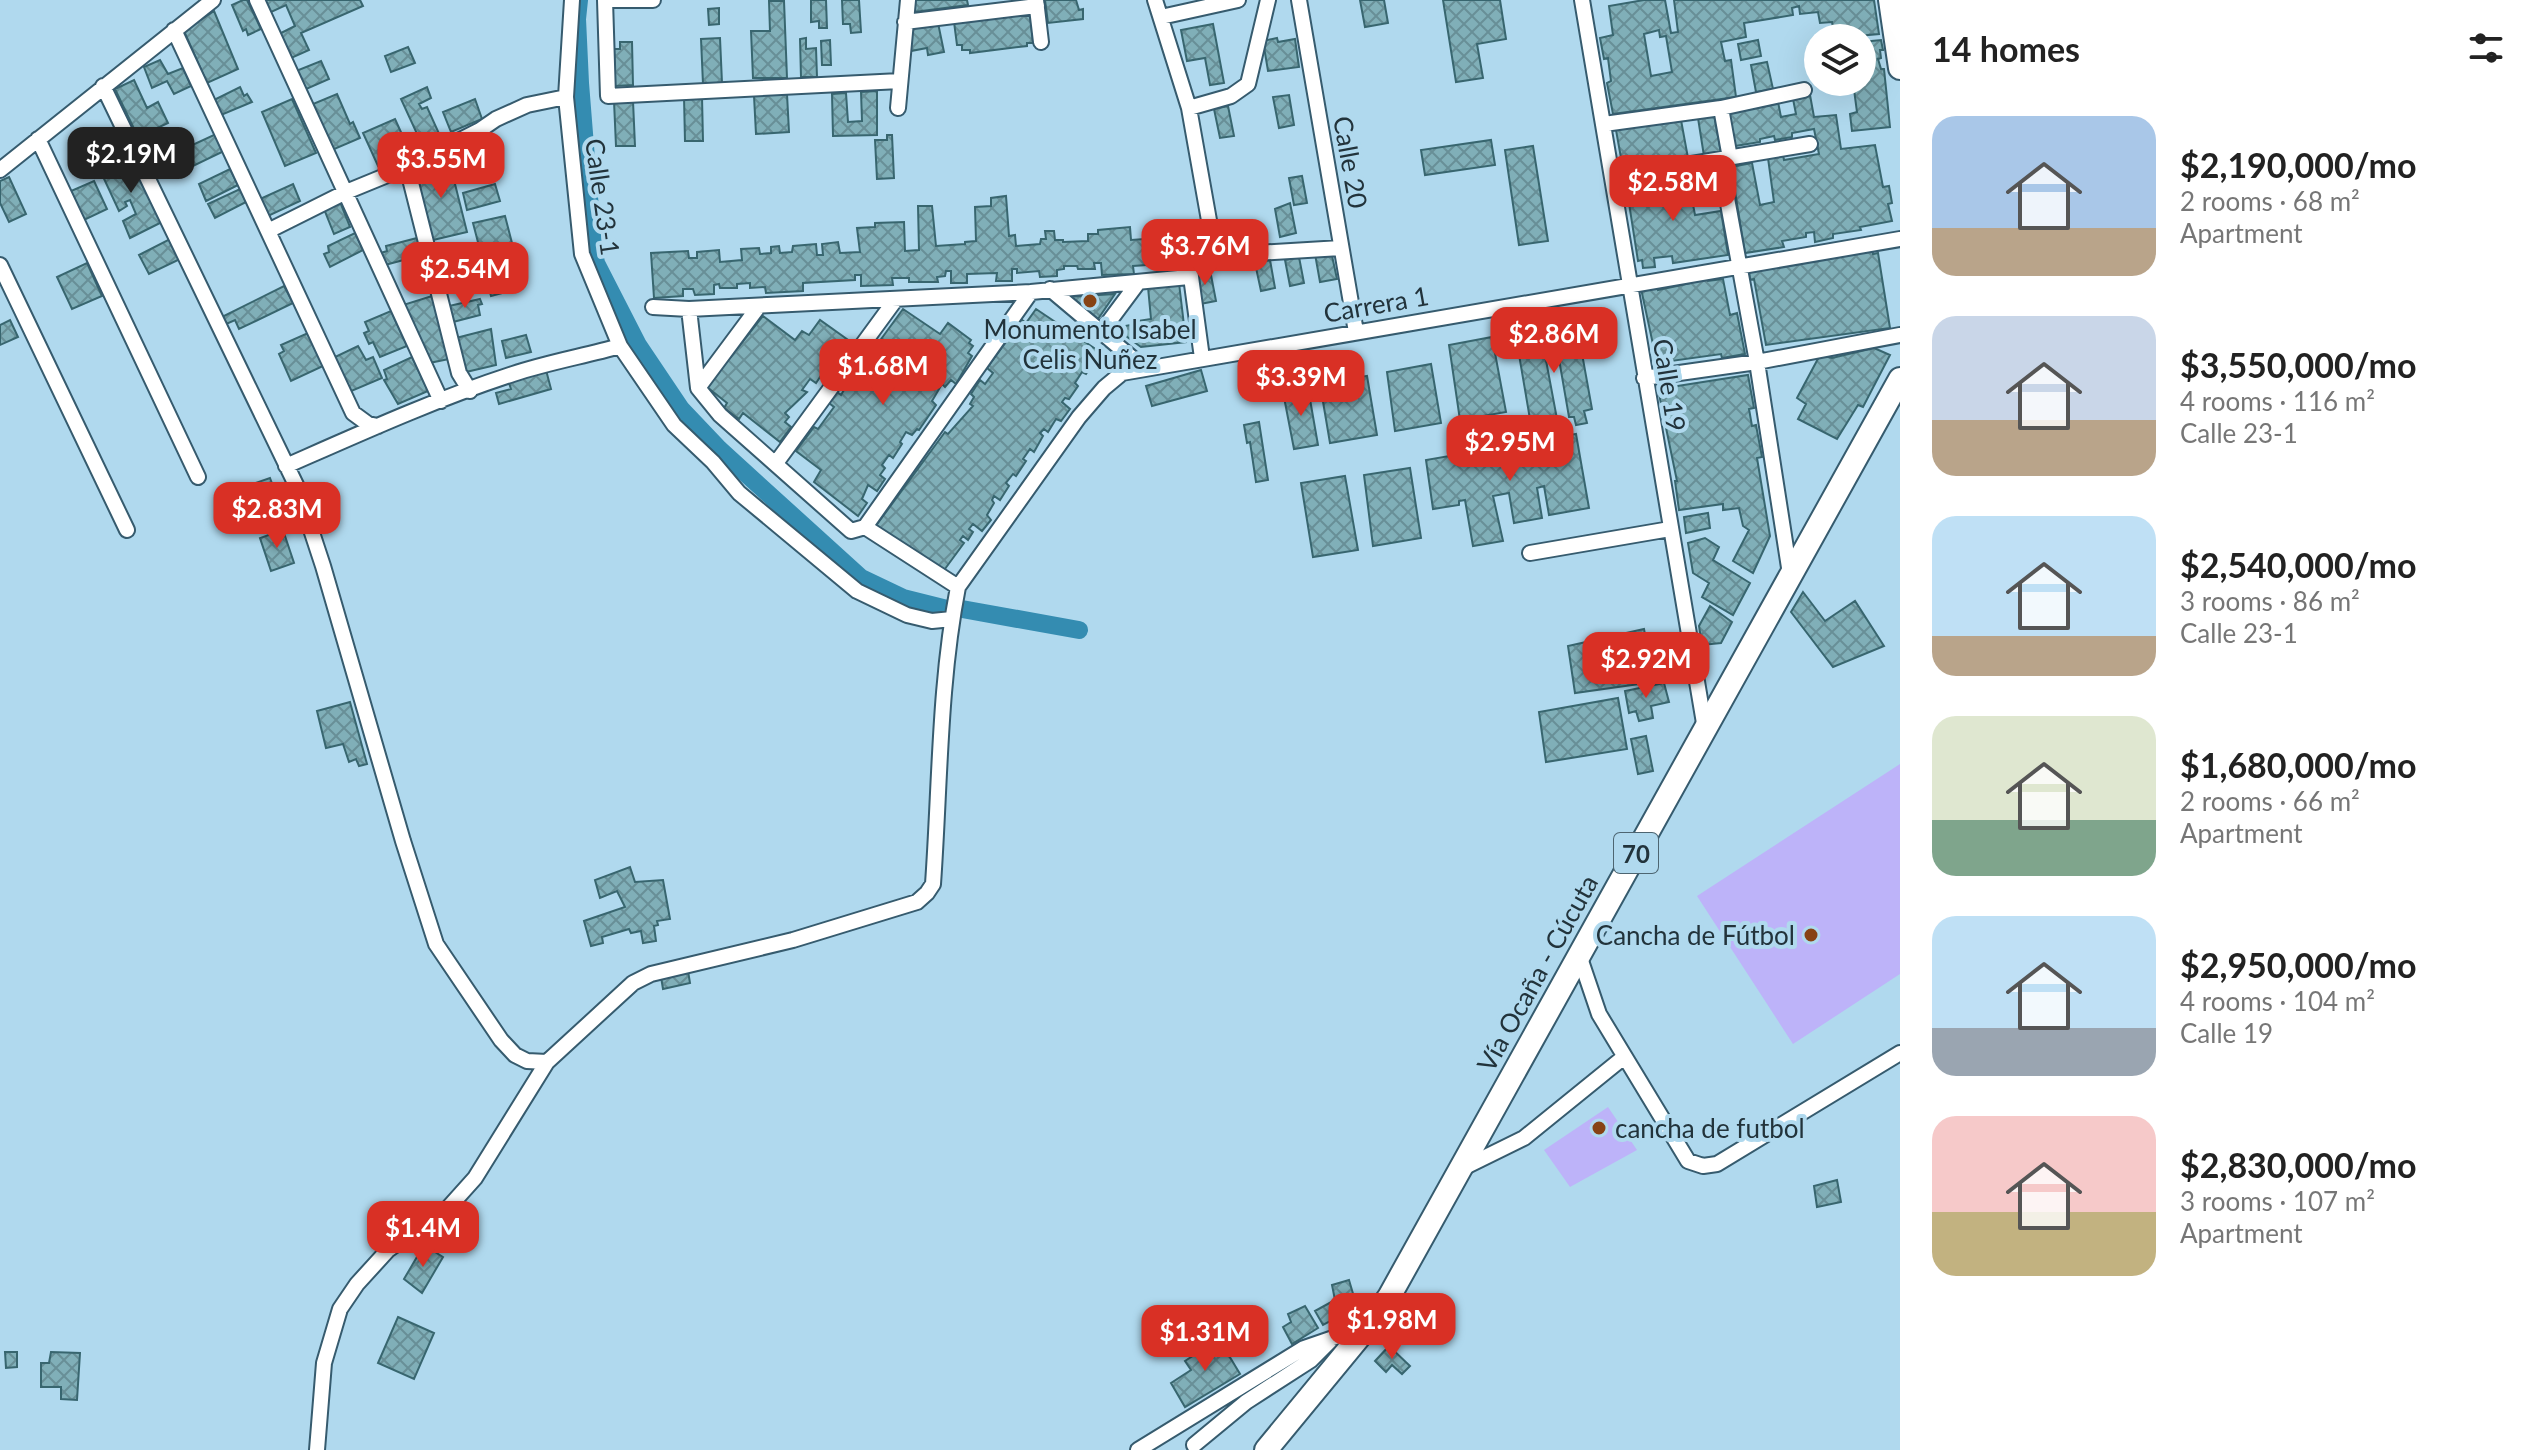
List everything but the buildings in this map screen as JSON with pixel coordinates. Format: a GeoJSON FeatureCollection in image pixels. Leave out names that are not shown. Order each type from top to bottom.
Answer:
{"type":"FeatureCollection","features":[{"type":"Feature","properties":{"kind":"main road"},"geometry":{"type":"LineString","coordinates":[[1890,0],[1900,68]]}},
{"type":"Feature","properties":{"kind":"main road","name":"Vía Ocaña - Cúcuta"},"geometry":{"type":"LineString","coordinates":[[1266,1450],[1369,1325],[1394,1288],[1900,379]]}},
{"type":"Feature","properties":{"kind":"street"},"geometry":{"type":"LineString","coordinates":[[0,170],[213,0]]}},
{"type":"Feature","properties":{"kind":"street"},"geometry":{"type":"LineString","coordinates":[[257,0],[441,401]]}},
{"type":"Feature","properties":{"kind":"street","name":"Calle 23-1"},"geometry":{"type":"LineString","coordinates":[[572,0],[566,97],[582,254],[620,346],[674,425],[713,462],[739,493],[857,591],[907,615],[932,621],[952,619]]}},
{"type":"Feature","properties":{"kind":"street"},"geometry":{"type":"LineString","coordinates":[[653,0],[605,0],[608,96],[900,81]]}},
{"type":"Feature","properties":{"kind":"street"},"geometry":{"type":"LineString","coordinates":[[898,108],[908,0]]}},
{"type":"Feature","properties":{"kind":"street"},"geometry":{"type":"LineString","coordinates":[[1155,0],[1189,108],[1210,226],[1189,270],[1202,358]]}},
{"type":"Feature","properties":{"kind":"street"},"geometry":{"type":"LineString","coordinates":[[1161,17],[1238,0]]}},
{"type":"Feature","properties":{"kind":"street"},"geometry":{"type":"LineString","coordinates":[[1189,108],[1231,96],[1248,84],[1268,0]]}},
{"type":"Feature","properties":{"kind":"street","name":"Calle 20"},"geometry":{"type":"LineString","coordinates":[[1299,0],[1356,332]]}},
{"type":"Feature","properties":{"kind":"street","name":"Calle 19"},"geometry":{"type":"LineString","coordinates":[[1582,0],[1706,731]]}},
{"type":"Feature","properties":{"kind":"street"},"geometry":{"type":"LineString","coordinates":[[905,22],[1036,3],[1041,42]]}},
{"type":"Feature","properties":{"kind":"street"},"geometry":{"type":"LineString","coordinates":[[174,30],[353,413],[368,424],[378,426]]}},
{"type":"Feature","properties":{"kind":"street"},"geometry":{"type":"LineString","coordinates":[[103,86],[297,487],[436,944],[501,1040],[515,1055],[527,1061],[547,1062]]}},
{"type":"Feature","properties":{"kind":"street"},"geometry":{"type":"LineString","coordinates":[[1604,124],[1721,108],[1804,90]]}},
{"type":"Feature","properties":{"kind":"street"},"geometry":{"type":"LineString","coordinates":[[268,231],[346,192],[407,167],[516,109],[566,97]]}},
{"type":"Feature","properties":{"kind":"street"},"geometry":{"type":"LineString","coordinates":[[1721,108],[1739,266],[1790,574]]}},
{"type":"Feature","properties":{"kind":"street"},"geometry":{"type":"LineString","coordinates":[[38,139],[198,477]]}},
{"type":"Feature","properties":{"kind":"street"},"geometry":{"type":"LineString","coordinates":[[1614,177],[1810,144]]}},
{"type":"Feature","properties":{"kind":"street"},"geometry":{"type":"LineString","coordinates":[[407,167],[459,373],[470,391]]}},
{"type":"Feature","properties":{"kind":"street","name":"Carrera 1"},"geometry":{"type":"LineString","coordinates":[[958,587],[1079,417],[1122,373],[1900,239]]}},
{"type":"Feature","properties":{"kind":"street"},"geometry":{"type":"LineString","coordinates":[[653,307],[759,306],[1137,284],[1240,254],[1341,248]]}},
{"type":"Feature","properties":{"kind":"street"},"geometry":{"type":"LineString","coordinates":[[0,265],[127,530]]}},
{"type":"Feature","properties":{"kind":"street"},"geometry":{"type":"LineString","coordinates":[[1102,331],[1137,284]]}},
{"type":"Feature","properties":{"kind":"street"},"geometry":{"type":"LineString","coordinates":[[1050,289],[1144,368]]}},
{"type":"Feature","properties":{"kind":"street"},"geometry":{"type":"LineString","coordinates":[[689,309],[698,388],[720,415],[851,531],[865,527],[1031,292]]}},
{"type":"Feature","properties":{"kind":"street"},"geometry":{"type":"LineString","coordinates":[[776,463],[896,299]]}},
{"type":"Feature","properties":{"kind":"street"},"geometry":{"type":"LineString","coordinates":[[698,388],[759,306]]}},
{"type":"Feature","properties":{"kind":"street"},"geometry":{"type":"LineString","coordinates":[[1644,378],[1757,362],[1900,335]]}},
{"type":"Feature","properties":{"kind":"street"},"geometry":{"type":"LineString","coordinates":[[286,466],[441,401],[554,361],[620,346]]}},
{"type":"Feature","properties":{"kind":"street"},"geometry":{"type":"LineString","coordinates":[[317,1450],[324,1363],[340,1309],[376,1261],[433,1221],[475,1178],[547,1062],[633,983],[651,974],[793,940],[917,902],[933,884],[938,770],[952,619],[958,587],[865,527]]}},
{"type":"Feature","properties":{"kind":"street"},"geometry":{"type":"LineString","coordinates":[[1530,553],[1670,529]]}},
{"type":"Feature","properties":{"kind":"street"},"geometry":{"type":"LineString","coordinates":[[1580,958],[1599,1014],[1624,1057],[1688,1161],[1703,1166],[1717,1164],[1900,1053]]}},
{"type":"Feature","properties":{"kind":"street"},"geometry":{"type":"LineString","coordinates":[[1461,1169],[1524,1138],[1624,1057]]}},
{"type":"Feature","properties":{"kind":"street"},"geometry":{"type":"LineString","coordinates":[[1138,1450],[1304,1348],[1369,1325]]}},
{"type":"Feature","properties":{"kind":"street"},"geometry":{"type":"LineString","coordinates":[[1194,1445],[1246,1402],[1311,1360],[1330,1340]]}},
{"type":"Feature","properties":{"kind":"shaded area","name":"Cancha de Fútbol"},"geometry":{"type":"Polygon","coordinates":[[[1900,764],[1900,974],[1793,1044],[1697,896],[1900,764]]]}},
{"type":"Feature","properties":{"kind":"shaded area","name":"cancha de futbol"},"geometry":{"type":"Polygon","coordinates":[[[1608,1107],[1637,1150],[1570,1187],[1544,1150],[1608,1107]]]}},
{"type":"Feature","properties":{"kind":"waterway"},"geometry":{"type":"LineString","coordinates":[[579,0],[580,83],[593,247],[596,263],[638,345],[681,409],[719,449],[861,578],[903,598],[947,609]]}},
{"type":"Feature","properties":{"kind":"waterway"},"geometry":{"type":"LineString","coordinates":[[962,609],[1079,630]]}},
{"type":"Feature","properties":{"kind":"place","name":"Monumento Isabel Celis Nuñez"},"geometry":{"type":"Point","coordinates":[1090,301]}},
{"type":"Feature","properties":{"kind":"place","name":"Cancha de Fútbol"},"geometry":{"type":"Point","coordinates":[1811,935]}},
{"type":"Feature","properties":{"kind":"place","name":"cancha de futbol"},"geometry":{"type":"Point","coordinates":[1599,1128]}}]}
